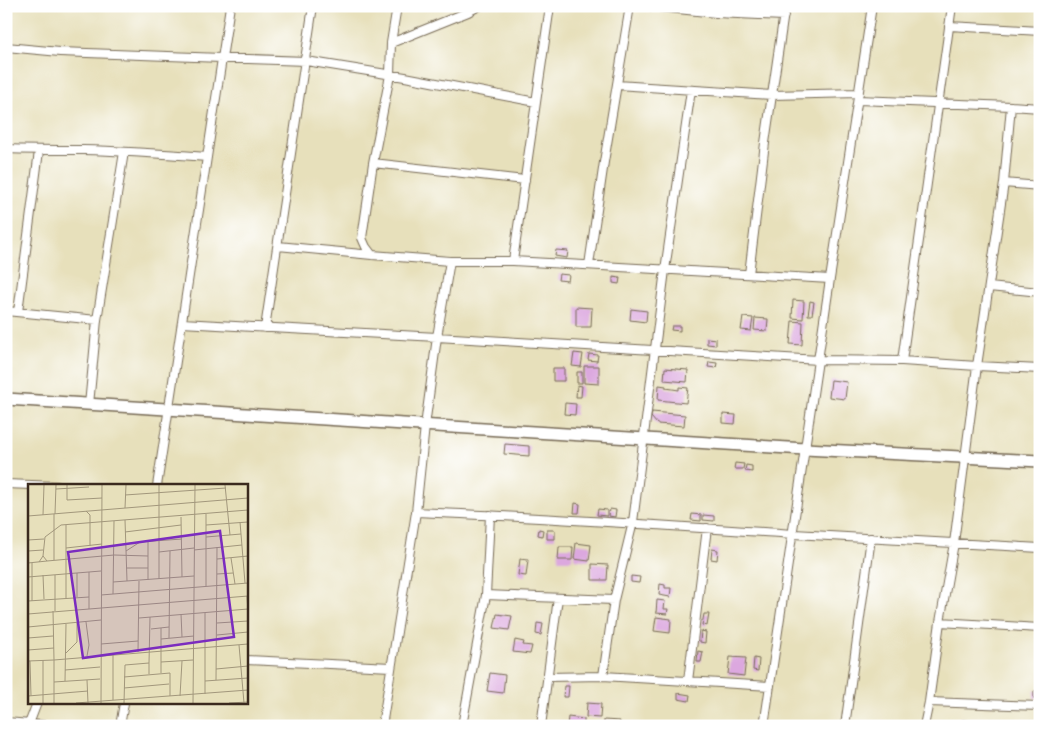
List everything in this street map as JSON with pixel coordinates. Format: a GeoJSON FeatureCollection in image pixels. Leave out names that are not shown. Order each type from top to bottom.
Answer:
{"type":"FeatureCollection","features":[{"type":"Feature","properties":{"kind":"street"},"geometry":{"type":"LineString","coordinates":[[157,484],[230,6]]}},
{"type":"Feature","properties":{"kind":"street"},"geometry":{"type":"LineString","coordinates":[[265,328],[313,6]]}},
{"type":"Feature","properties":{"kind":"street"},"geometry":{"type":"LineString","coordinates":[[372,255],[362,238],[373,163],[390,75],[391,44],[397,6]]}},
{"type":"Feature","properties":{"kind":"street"},"geometry":{"type":"LineString","coordinates":[[391,44],[479,6]]}},
{"type":"Feature","properties":{"kind":"street"},"geometry":{"type":"LineString","coordinates":[[513,261],[550,6]]}},
{"type":"Feature","properties":{"kind":"street"},"geometry":{"type":"LineString","coordinates":[[590,265],[604,162],[630,6]]}},
{"type":"Feature","properties":{"kind":"street"},"geometry":{"type":"LineString","coordinates":[[649,6],[716,13],[784,16]]}},
{"type":"Feature","properties":{"kind":"street"},"geometry":{"type":"LineString","coordinates":[[749,274],[785,6]]}},
{"type":"Feature","properties":{"kind":"street"},"geometry":{"type":"LineString","coordinates":[[764,726],[872,6]]}},
{"type":"Feature","properties":{"kind":"street"},"geometry":{"type":"LineString","coordinates":[[902,361],[952,6]]}},
{"type":"Feature","properties":{"kind":"street"},"geometry":{"type":"LineString","coordinates":[[950,26],[1040,31]]}},
{"type":"Feature","properties":{"kind":"street"},"geometry":{"type":"LineString","coordinates":[[6,47],[60,52],[306,61],[405,76],[536,102]]}},
{"type":"Feature","properties":{"kind":"street"},"geometry":{"type":"LineString","coordinates":[[617,85],[772,95],[858,97],[1040,108]]}},
{"type":"Feature","properties":{"kind":"street"},"geometry":{"type":"LineString","coordinates":[[603,676],[614,600],[633,522],[665,270],[691,90]]}},
{"type":"Feature","properties":{"kind":"street"},"geometry":{"type":"LineString","coordinates":[[924,726],[954,543],[976,366],[1004,183],[1011,106]]}},
{"type":"Feature","properties":{"kind":"street"},"geometry":{"type":"LineString","coordinates":[[6,149],[39,151],[83,150],[207,157]]}},
{"type":"Feature","properties":{"kind":"street"},"geometry":{"type":"LineString","coordinates":[[18,312],[39,151]]}},
{"type":"Feature","properties":{"kind":"street"},"geometry":{"type":"LineString","coordinates":[[89,405],[98,320],[124,152]]}},
{"type":"Feature","properties":{"kind":"street"},"geometry":{"type":"LineString","coordinates":[[373,163],[525,180]]}},
{"type":"Feature","properties":{"kind":"street"},"geometry":{"type":"LineString","coordinates":[[1004,183],[1040,186]]}},
{"type":"Feature","properties":{"kind":"street"},"geometry":{"type":"LineString","coordinates":[[278,246],[450,260],[513,261],[830,279]]}},
{"type":"Feature","properties":{"kind":"street"},"geometry":{"type":"LineString","coordinates":[[382,726],[416,512],[437,337],[450,260]]}},
{"type":"Feature","properties":{"kind":"street"},"geometry":{"type":"LineString","coordinates":[[989,287],[1040,292]]}},
{"type":"Feature","properties":{"kind":"street"},"geometry":{"type":"LineString","coordinates":[[6,311],[98,320]]}},
{"type":"Feature","properties":{"kind":"street"},"geometry":{"type":"LineString","coordinates":[[182,323],[819,360],[902,361],[1040,369]]}},
{"type":"Feature","properties":{"kind":"street"},"geometry":{"type":"LineString","coordinates":[[6,399],[806,449],[1040,461]]}},
{"type":"Feature","properties":{"kind":"street"},"geometry":{"type":"LineString","coordinates":[[6,484],[28,485]]}},
{"type":"Feature","properties":{"kind":"street"},"geometry":{"type":"LineString","coordinates":[[416,512],[633,522],[793,534],[1040,548]]}},
{"type":"Feature","properties":{"kind":"street"},"geometry":{"type":"LineString","coordinates":[[462,726],[486,595],[490,515]]}},
{"type":"Feature","properties":{"kind":"street"},"geometry":{"type":"LineString","coordinates":[[688,681],[708,528]]}},
{"type":"Feature","properties":{"kind":"street"},"geometry":{"type":"LineString","coordinates":[[845,726],[871,538]]}},
{"type":"Feature","properties":{"kind":"street"},"geometry":{"type":"LineString","coordinates":[[486,595],[614,600]]}},
{"type":"Feature","properties":{"kind":"street"},"geometry":{"type":"LineString","coordinates":[[541,726],[558,598]]}},
{"type":"Feature","properties":{"kind":"street"},"geometry":{"type":"LineString","coordinates":[[940,622],[1040,628]]}},
{"type":"Feature","properties":{"kind":"street"},"geometry":{"type":"LineString","coordinates":[[248,660],[392,667]]}},
{"type":"Feature","properties":{"kind":"street"},"geometry":{"type":"LineString","coordinates":[[547,677],[603,676],[770,686]]}},
{"type":"Feature","properties":{"kind":"street"},"geometry":{"type":"LineString","coordinates":[[929,702],[1040,706]]}},
{"type":"Feature","properties":{"kind":"street"},"geometry":{"type":"LineString","coordinates":[[29,724],[37,704]]}},
{"type":"Feature","properties":{"kind":"street"},"geometry":{"type":"LineString","coordinates":[[120,726],[124,704]]}},
{"type":"Feature","properties":{"kind":"street"},"geometry":{"type":"LineString","coordinates":[[6,722],[55,726]]}},
{"type":"Feature","properties":{"kind":"building"},"geometry":{"type":"Polygon","coordinates":[[[556,250],[568,251],[567,258],[555,256],[556,250]]]}},
{"type":"Feature","properties":{"kind":"building"},"geometry":{"type":"Polygon","coordinates":[[[559,274],[569,275],[568,281],[558,280],[559,274]]]}},
{"type":"Feature","properties":{"kind":"building"},"geometry":{"type":"Polygon","coordinates":[[[613,277],[620,278],[619,284],[613,283],[613,277]]]}},
{"type":"Feature","properties":{"kind":"building"},"geometry":{"type":"Polygon","coordinates":[[[793,300],[804,301],[803,319],[792,318],[793,300]]]}},
{"type":"Feature","properties":{"kind":"building"},"geometry":{"type":"Polygon","coordinates":[[[810,301],[814,302],[812,315],[808,315],[810,301]]]}},
{"type":"Feature","properties":{"kind":"building"},"geometry":{"type":"Polygon","coordinates":[[[576,307],[592,308],[591,327],[576,327],[576,307]]]}},
{"type":"Feature","properties":{"kind":"building"},"geometry":{"type":"Polygon","coordinates":[[[631,309],[647,311],[646,322],[630,320],[631,309]]]}},
{"type":"Feature","properties":{"kind":"building"},"geometry":{"type":"Polygon","coordinates":[[[743,317],[753,318],[751,331],[741,330],[743,317]]]}},
{"type":"Feature","properties":{"kind":"building"},"geometry":{"type":"Polygon","coordinates":[[[755,318],[768,319],[767,331],[754,330],[755,318]]]}},
{"type":"Feature","properties":{"kind":"building"},"geometry":{"type":"Polygon","coordinates":[[[792,321],[803,322],[802,345],[790,344],[792,321]]]}},
{"type":"Feature","properties":{"kind":"building"},"geometry":{"type":"Polygon","coordinates":[[[672,326],[680,326],[680,331],[671,330],[672,326]]]}},
{"type":"Feature","properties":{"kind":"building"},"geometry":{"type":"Polygon","coordinates":[[[707,338],[716,339],[716,345],[707,344],[707,338]]]}},
{"type":"Feature","properties":{"kind":"building"},"geometry":{"type":"Polygon","coordinates":[[[574,353],[583,354],[581,367],[572,366],[574,353]]]}},
{"type":"Feature","properties":{"kind":"building"},"geometry":{"type":"Polygon","coordinates":[[[589,354],[598,355],[597,361],[588,360],[589,354]]]}},
{"type":"Feature","properties":{"kind":"building"},"geometry":{"type":"Polygon","coordinates":[[[709,362],[717,363],[716,368],[708,367],[709,362]]]}},
{"type":"Feature","properties":{"kind":"building"},"geometry":{"type":"Polygon","coordinates":[[[584,366],[599,366],[599,384],[584,383],[584,366]]]}},
{"type":"Feature","properties":{"kind":"building"},"geometry":{"type":"Polygon","coordinates":[[[553,368],[564,368],[564,381],[553,381],[553,368]]]}},
{"type":"Feature","properties":{"kind":"building"},"geometry":{"type":"Polygon","coordinates":[[[665,368],[688,370],[687,382],[664,380],[665,368]]]}},
{"type":"Feature","properties":{"kind":"building"},"geometry":{"type":"Polygon","coordinates":[[[577,372],[582,372],[582,383],[577,383],[577,372]]]}},
{"type":"Feature","properties":{"kind":"building"},"geometry":{"type":"Polygon","coordinates":[[[831,380],[847,382],[845,399],[829,397],[831,380]]]}},
{"type":"Feature","properties":{"kind":"building"},"geometry":{"type":"Polygon","coordinates":[[[577,385],[582,386],[581,397],[576,397],[577,385]]]}},
{"type":"Feature","properties":{"kind":"building"},"geometry":{"type":"Polygon","coordinates":[[[659,385],[679,390],[679,387],[688,388],[686,403],[658,400],[659,385]]]}},
{"type":"Feature","properties":{"kind":"building"},"geometry":{"type":"Polygon","coordinates":[[[565,403],[576,404],[575,415],[564,414],[565,403]]]}},
{"type":"Feature","properties":{"kind":"building"},"geometry":{"type":"Polygon","coordinates":[[[652,412],[685,415],[684,426],[657,424],[651,417],[652,412]]]}},
{"type":"Feature","properties":{"kind":"building"},"geometry":{"type":"Polygon","coordinates":[[[723,414],[736,415],[735,424],[723,423],[723,414]]]}},
{"type":"Feature","properties":{"kind":"building"},"geometry":{"type":"Polygon","coordinates":[[[505,444],[529,446],[529,456],[504,454],[505,444]]]}},
{"type":"Feature","properties":{"kind":"building"},"geometry":{"type":"Polygon","coordinates":[[[735,463],[744,464],[743,469],[734,469],[735,463]]]}},
{"type":"Feature","properties":{"kind":"building"},"geometry":{"type":"Polygon","coordinates":[[[746,465],[752,466],[752,472],[745,471],[746,465]]]}},
{"type":"Feature","properties":{"kind":"building"},"geometry":{"type":"Polygon","coordinates":[[[575,503],[580,504],[579,513],[574,513],[575,503]]]}},
{"type":"Feature","properties":{"kind":"building"},"geometry":{"type":"Polygon","coordinates":[[[598,509],[607,510],[607,516],[597,515],[598,509]]]}},
{"type":"Feature","properties":{"kind":"building"},"geometry":{"type":"Polygon","coordinates":[[[610,509],[616,510],[615,517],[609,516],[610,509]]]}},
{"type":"Feature","properties":{"kind":"building"},"geometry":{"type":"Polygon","coordinates":[[[692,514],[701,515],[701,521],[691,520],[692,514]]]}},
{"type":"Feature","properties":{"kind":"building"},"geometry":{"type":"Polygon","coordinates":[[[703,515],[714,516],[714,521],[703,520],[703,515]]]}},
{"type":"Feature","properties":{"kind":"building"},"geometry":{"type":"Polygon","coordinates":[[[539,529],[543,530],[542,536],[538,535],[539,529]]]}},
{"type":"Feature","properties":{"kind":"building"},"geometry":{"type":"Polygon","coordinates":[[[547,530],[555,530],[555,539],[547,539],[547,530]]]}},
{"type":"Feature","properties":{"kind":"building"},"geometry":{"type":"Polygon","coordinates":[[[576,543],[591,545],[589,561],[574,559],[576,543]]]}},
{"type":"Feature","properties":{"kind":"building"},"geometry":{"type":"Polygon","coordinates":[[[559,547],[573,547],[572,560],[558,560],[559,547]]]}},
{"type":"Feature","properties":{"kind":"building"},"geometry":{"type":"Polygon","coordinates":[[[712,549],[718,550],[717,560],[711,559],[712,549]]]}},
{"type":"Feature","properties":{"kind":"building"},"geometry":{"type":"Polygon","coordinates":[[[520,559],[528,560],[526,576],[518,575],[520,559]]]}},
{"type":"Feature","properties":{"kind":"building"},"geometry":{"type":"Polygon","coordinates":[[[592,564],[608,565],[607,580],[592,580],[592,564]]]}},
{"type":"Feature","properties":{"kind":"building"},"geometry":{"type":"Polygon","coordinates":[[[631,576],[640,577],[639,583],[631,582],[631,576]]]}},
{"type":"Feature","properties":{"kind":"building"},"geometry":{"type":"Polygon","coordinates":[[[660,584],[665,585],[665,588],[671,588],[670,597],[659,595],[660,584]]]}},
{"type":"Feature","properties":{"kind":"building"},"geometry":{"type":"Polygon","coordinates":[[[657,600],[665,601],[664,609],[668,609],[667,614],[656,613],[657,600]]]}},
{"type":"Feature","properties":{"kind":"building"},"geometry":{"type":"Polygon","coordinates":[[[497,614],[512,616],[509,630],[494,628],[497,614]]]}},
{"type":"Feature","properties":{"kind":"building"},"geometry":{"type":"Polygon","coordinates":[[[704,614],[709,614],[707,626],[702,625],[704,614]]]}},
{"type":"Feature","properties":{"kind":"building"},"geometry":{"type":"Polygon","coordinates":[[[656,617],[671,619],[670,633],[654,631],[656,617]]]}},
{"type":"Feature","properties":{"kind":"building"},"geometry":{"type":"Polygon","coordinates":[[[537,623],[543,624],[541,635],[536,634],[537,623]]]}},
{"type":"Feature","properties":{"kind":"building"},"geometry":{"type":"Polygon","coordinates":[[[701,631],[706,632],[705,643],[700,642],[701,631]]]}},
{"type":"Feature","properties":{"kind":"building"},"geometry":{"type":"Polygon","coordinates":[[[515,640],[524,642],[523,645],[532,646],[530,654],[513,652],[515,640]]]}},
{"type":"Feature","properties":{"kind":"building"},"geometry":{"type":"Polygon","coordinates":[[[698,651],[703,652],[701,662],[697,662],[698,651]]]}},
{"type":"Feature","properties":{"kind":"building"},"geometry":{"type":"Polygon","coordinates":[[[730,657],[746,658],[744,676],[728,674],[730,657]]]}},
{"type":"Feature","properties":{"kind":"building"},"geometry":{"type":"Polygon","coordinates":[[[754,658],[759,659],[758,671],[753,670],[754,658]]]}},
{"type":"Feature","properties":{"kind":"building"},"geometry":{"type":"Polygon","coordinates":[[[490,673],[505,675],[503,693],[487,691],[490,673]]]}},
{"type":"Feature","properties":{"kind":"building"},"geometry":{"type":"Polygon","coordinates":[[[564,686],[569,686],[568,697],[563,697],[564,686]]]}},
{"type":"Feature","properties":{"kind":"building"},"geometry":{"type":"Polygon","coordinates":[[[1034,691],[1040,691],[1040,698],[1034,698],[1034,691]]]}},
{"type":"Feature","properties":{"kind":"building"},"geometry":{"type":"Polygon","coordinates":[[[678,693],[690,695],[689,701],[678,699],[678,693]]]}},
{"type":"Feature","properties":{"kind":"building"},"geometry":{"type":"Polygon","coordinates":[[[587,703],[601,704],[600,718],[586,717],[587,703]]]}},
{"type":"Feature","properties":{"kind":"building"},"geometry":{"type":"Polygon","coordinates":[[[568,717],[584,719],[584,726],[567,726],[568,717]]]}},
{"type":"Feature","properties":{"kind":"building"},"geometry":{"type":"Polygon","coordinates":[[[604,720],[620,721],[619,726],[604,726],[604,720]]]}},
{"type":"Feature","properties":{"kind":"building"},"geometry":{"type":"Polygon","coordinates":[[[962,720],[979,721],[979,726],[962,726],[962,720]]]}}]}
